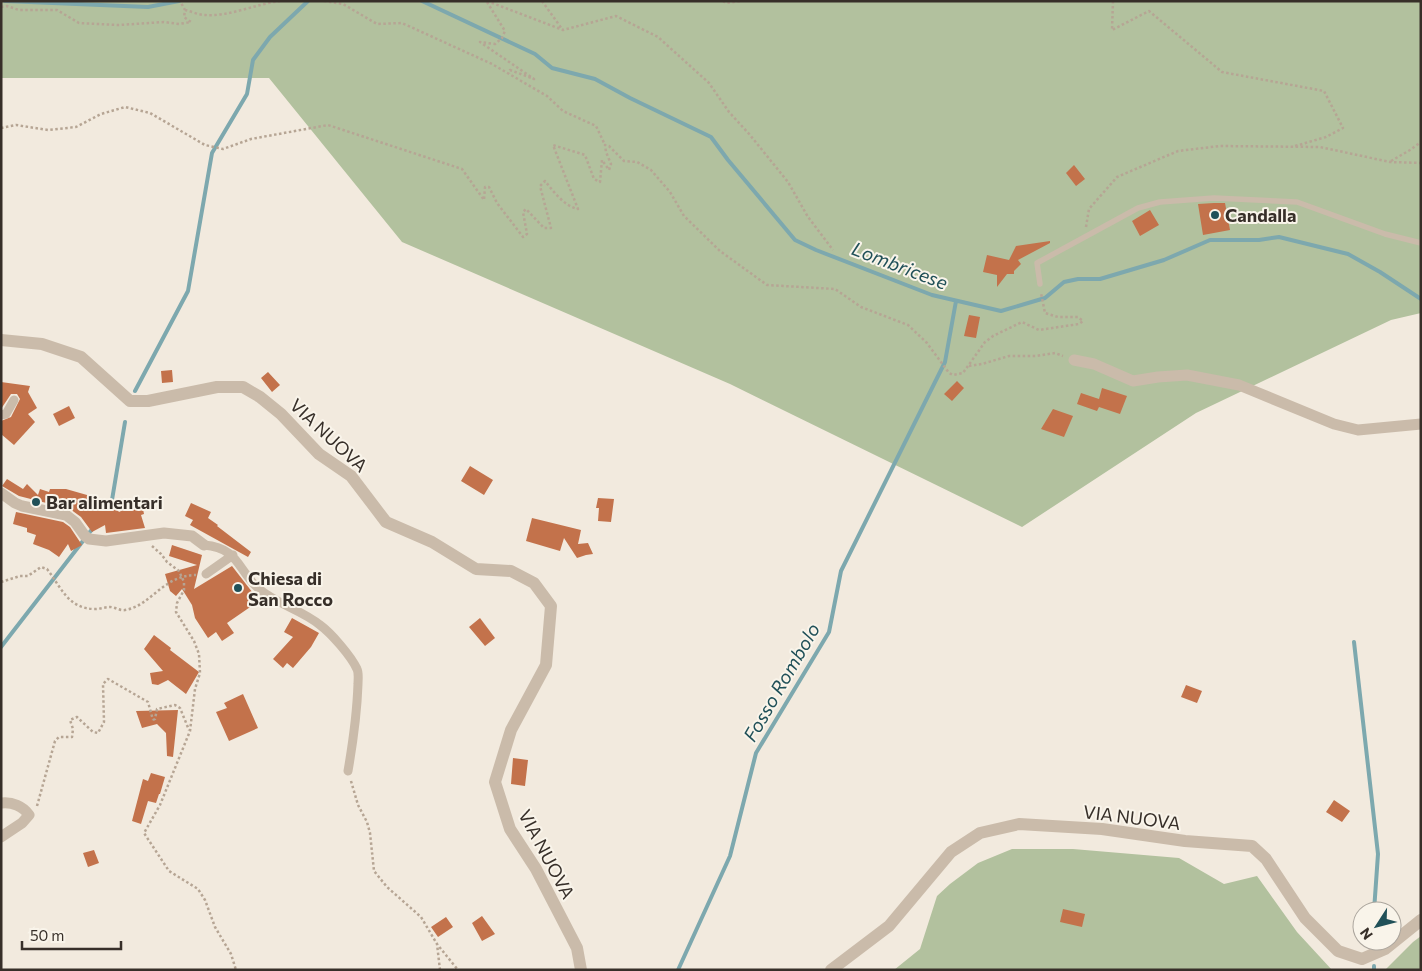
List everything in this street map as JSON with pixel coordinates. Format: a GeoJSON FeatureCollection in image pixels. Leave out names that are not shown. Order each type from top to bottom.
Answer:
{"type":"FeatureCollection","features":[{"type":"Feature","properties":{"kind":"street","name":"VIA NUOVA"},"geometry":{"type":"LineString","coordinates":[[1,340],[42,344],[80,357],[130,401],[148,401],[217,387],[243,387],[260,397],[281,414],[319,454],[351,476],[386,522],[432,542],[476,569],[511,572],[534,583],[551,606],[546,665],[511,730],[495,782],[510,829],[536,869],[577,948],[581,970]]}},
{"type":"Feature","properties":{"kind":"street"},"geometry":{"type":"LineString","coordinates":[[1074,360],[1094,364],[1133,381],[1186,375],[1239,385],[1334,424],[1358,430],[1421,424]]}},
{"type":"Feature","properties":{"kind":"street"},"geometry":{"type":"LineString","coordinates":[[1,415],[6,414],[14,400]]}},
{"type":"Feature","properties":{"kind":"street"},"geometry":{"type":"LineString","coordinates":[[1,493],[15,504],[66,516],[75,522],[85,536],[90,539],[106,541],[164,534],[192,536],[204,545],[221,548],[233,556],[257,588],[320,624],[337,642],[358,670],[355,731],[348,771]]}},
{"type":"Feature","properties":{"kind":"street"},"geometry":{"type":"LineString","coordinates":[[206,574],[233,556]]}},
{"type":"Feature","properties":{"kind":"street"},"geometry":{"type":"LineString","coordinates":[[1,837],[22,823],[29,815],[25,809],[18,805],[2,803]]}},
{"type":"Feature","properties":{"kind":"street","name":"VIA NUOVA"},"geometry":{"type":"LineString","coordinates":[[831,970],[889,926],[951,852],[980,833],[1020,824],[1102,829],[1185,841],[1252,846],[1266,859],[1304,918],[1338,950],[1362,959],[1385,949],[1421,920]]}},
{"type":"Feature","properties":{"kind":"lane"},"geometry":{"type":"LineString","coordinates":[[1040,284],[1037,263],[1138,208],[1160,202],[1214,198],[1297,202],[1385,234],[1421,242]]}},
{"type":"Feature","properties":{"kind":"path"},"geometry":{"type":"LineString","coordinates":[[1,7],[7,6],[19,10],[57,10],[79,23],[119,25],[191,22],[184,17],[185,10],[180,1]]}},
{"type":"Feature","properties":{"kind":"path"},"geometry":{"type":"LineString","coordinates":[[185,10],[204,16],[280,1]]}},
{"type":"Feature","properties":{"kind":"path"},"geometry":{"type":"LineString","coordinates":[[1,128],[16,125],[48,130],[76,128],[101,114],[125,107],[150,113],[205,145],[222,148],[251,138],[328,125],[462,169],[484,200],[485,187],[489,187],[498,203],[523,237],[527,234],[523,212],[526,209],[544,228],[551,228],[540,186],[545,181],[572,208],[578,209],[553,145],[585,155],[594,179],[600,182],[602,160],[608,170],[611,164],[596,126],[564,111],[547,96],[508,73],[402,23],[377,24],[343,4],[324,1]]}},
{"type":"Feature","properties":{"kind":"path"},"geometry":{"type":"LineString","coordinates":[[487,1],[505,31],[502,38],[495,44],[480,42],[534,79],[510,70],[508,73]]}},
{"type":"Feature","properties":{"kind":"path"},"geometry":{"type":"LineString","coordinates":[[487,1],[563,30],[616,16],[658,37],[709,83],[729,112],[788,182],[808,217],[833,250]]}},
{"type":"Feature","properties":{"kind":"path"},"geometry":{"type":"LineString","coordinates":[[542,1],[563,30]]}},
{"type":"Feature","properties":{"kind":"path"},"geometry":{"type":"LineString","coordinates":[[723,1],[742,1]]}},
{"type":"Feature","properties":{"kind":"path"},"geometry":{"type":"LineString","coordinates":[[1113,1],[1112,30],[1149,12],[1222,72],[1324,91],[1343,128],[1326,137],[1291,147]]}},
{"type":"Feature","properties":{"kind":"path"},"geometry":{"type":"LineString","coordinates":[[1390,162],[1421,142]]}},
{"type":"Feature","properties":{"kind":"path"},"geometry":{"type":"LineString","coordinates":[[605,145],[624,161],[637,162],[651,170],[670,192],[684,216],[720,251],[767,285],[835,289],[861,307],[908,325],[928,343],[949,373],[954,375],[963,373],[985,342],[1022,322],[1039,330],[1079,324],[1083,320],[1078,317],[1058,317],[1045,313],[1041,294]]}},
{"type":"Feature","properties":{"kind":"path"},"geometry":{"type":"LineString","coordinates":[[1085,238],[1089,209],[1117,177],[1178,151],[1220,146],[1320,147],[1390,162],[1421,163]]}},
{"type":"Feature","properties":{"kind":"path"},"geometry":{"type":"LineString","coordinates":[[969,366],[1009,356],[1036,356],[1054,353],[1074,360]]}},
{"type":"Feature","properties":{"kind":"path"},"geometry":{"type":"LineString","coordinates":[[130,539],[153,547],[166,562],[179,571],[184,582],[184,590],[177,603],[176,612],[194,641],[199,654],[200,673],[195,689],[190,731],[160,805],[144,833],[169,871],[198,889],[205,900],[215,927],[231,954],[236,970]]}},
{"type":"Feature","properties":{"kind":"path"},"geometry":{"type":"LineString","coordinates":[[1,582],[28,576],[41,567],[47,569],[61,591],[82,607],[94,609],[111,607],[123,610],[134,608],[162,587],[182,577]]}},
{"type":"Feature","properties":{"kind":"path"},"geometry":{"type":"LineString","coordinates":[[29,815],[33,817],[56,741],[59,737],[72,737],[70,720],[77,717],[93,732],[98,733],[104,722],[103,684],[108,679],[148,702],[153,720],[156,719],[157,709],[175,705],[180,708],[190,731]]}},
{"type":"Feature","properties":{"kind":"path"},"geometry":{"type":"LineString","coordinates":[[348,771],[358,805],[368,828],[374,871],[387,887],[421,917],[436,944],[458,970]]}},
{"type":"Feature","properties":{"kind":"path"},"geometry":{"type":"LineString","coordinates":[[436,944],[440,970]]}},
{"type":"Feature","properties":{"kind":"green space"},"geometry":{"type":"Polygon","coordinates":[[[1,1],[1421,1],[1421,313],[1391,320],[1196,413],[1022,527],[730,384],[402,242],[269,78],[1,78],[1,1]]]}},
{"type":"Feature","properties":{"kind":"green space"},"geometry":{"type":"Polygon","coordinates":[[[1012,849],[1073,849],[1179,858],[1224,884],[1257,876],[1297,932],[1332,970],[894,970],[920,949],[937,896],[978,863],[1012,849]]]}},
{"type":"Feature","properties":{"kind":"green space"},"geometry":{"type":"Polygon","coordinates":[[[1421,936],[1421,970],[1385,970],[1413,942],[1421,936]]]}},
{"type":"Feature","properties":{"kind":"building"},"geometry":{"type":"Polygon","coordinates":[[[1074,165],[1085,179],[1076,186],[1066,173],[1074,165]]]}},
{"type":"Feature","properties":{"kind":"building"},"geometry":{"type":"Polygon","coordinates":[[[1225,203],[1230,230],[1203,235],[1198,204],[1225,203]]]}},
{"type":"Feature","properties":{"kind":"building"},"geometry":{"type":"Polygon","coordinates":[[[1150,210],[1159,225],[1140,236],[1132,221],[1150,210]]]}},
{"type":"Feature","properties":{"kind":"building"},"geometry":{"type":"Polygon","coordinates":[[[1050,241],[1050,243],[1018,260],[1021,264],[1014,271],[1014,274],[1007,274],[997,287],[997,275],[983,272],[987,255],[1009,260],[1016,246],[1050,241]]]}},
{"type":"Feature","properties":{"kind":"building"},"geometry":{"type":"Polygon","coordinates":[[[969,315],[980,317],[976,338],[964,336],[969,315]]]}},
{"type":"Feature","properties":{"kind":"building"},"geometry":{"type":"Polygon","coordinates":[[[172,370],[173,382],[162,383],[161,371],[172,370]]]}},
{"type":"Feature","properties":{"kind":"building"},"geometry":{"type":"Polygon","coordinates":[[[268,372],[280,385],[272,392],[261,378],[268,372]]]}},
{"type":"Feature","properties":{"kind":"building"},"geometry":{"type":"Polygon","coordinates":[[[957,381],[964,388],[952,401],[944,394],[957,381]]]}},
{"type":"Feature","properties":{"kind":"building"},"geometry":{"type":"Polygon","coordinates":[[[1,382],[30,386],[28,392],[37,408],[28,414],[35,422],[14,445],[1,434],[1,421],[11,417],[20,399],[17,394],[11,394],[1,409],[1,382]]]}},
{"type":"Feature","properties":{"kind":"building"},"geometry":{"type":"Polygon","coordinates":[[[1102,388],[1127,396],[1120,414],[1099,407],[1097,411],[1077,404],[1081,393],[1099,399],[1102,388]]]}},
{"type":"Feature","properties":{"kind":"building"},"geometry":{"type":"Polygon","coordinates":[[[69,406],[75,418],[59,426],[53,414],[69,406]]]}},
{"type":"Feature","properties":{"kind":"building"},"geometry":{"type":"Polygon","coordinates":[[[1053,409],[1073,416],[1064,437],[1041,429],[1053,409]]]}},
{"type":"Feature","properties":{"kind":"building"},"geometry":{"type":"Polygon","coordinates":[[[470,466],[493,480],[484,495],[461,481],[470,466]]]}},
{"type":"Feature","properties":{"kind":"building"},"geometry":{"type":"Polygon","coordinates":[[[7,479],[23,489],[27,484],[38,495],[40,489],[49,492],[50,489],[66,489],[94,497],[94,503],[113,509],[115,507],[119,512],[142,504],[144,514],[141,515],[145,528],[106,533],[105,525],[92,532],[81,517],[70,509],[19,496],[2,486],[7,479]]]}},
{"type":"Feature","properties":{"kind":"building"},"geometry":{"type":"Polygon","coordinates":[[[598,498],[614,499],[611,522],[598,521],[599,508],[596,508],[598,498]]]}},
{"type":"Feature","properties":{"kind":"building"},"geometry":{"type":"Polygon","coordinates":[[[191,503],[211,512],[208,518],[251,552],[248,557],[190,525],[193,520],[185,516],[191,503]]]}},
{"type":"Feature","properties":{"kind":"building"},"geometry":{"type":"Polygon","coordinates":[[[16,512],[63,522],[70,527],[82,545],[71,551],[68,544],[59,557],[49,550],[33,544],[36,535],[27,532],[27,528],[13,524],[16,512]]]}},
{"type":"Feature","properties":{"kind":"building"},"geometry":{"type":"Polygon","coordinates":[[[532,518],[581,530],[578,544],[588,543],[593,554],[577,558],[564,538],[560,551],[526,541],[532,518]]]}},
{"type":"Feature","properties":{"kind":"building"},"geometry":{"type":"Polygon","coordinates":[[[172,545],[202,555],[194,589],[232,566],[259,601],[227,623],[234,633],[222,641],[216,632],[208,638],[195,618],[192,605],[182,589],[176,596],[170,591],[165,574],[197,565],[169,556],[172,545]]]}},
{"type":"Feature","properties":{"kind":"building"},"geometry":{"type":"Polygon","coordinates":[[[292,618],[319,633],[311,647],[293,668],[287,663],[283,668],[273,659],[293,637],[284,632],[292,618]]]}},
{"type":"Feature","properties":{"kind":"building"},"geometry":{"type":"Polygon","coordinates":[[[480,618],[495,638],[485,646],[469,627],[480,618]]]}},
{"type":"Feature","properties":{"kind":"building"},"geometry":{"type":"Polygon","coordinates":[[[154,635],[199,672],[186,694],[168,680],[158,685],[152,684],[150,673],[163,671],[144,649],[154,635]]]}},
{"type":"Feature","properties":{"kind":"building"},"geometry":{"type":"Polygon","coordinates":[[[1186,685],[1202,691],[1197,703],[1181,697],[1186,685]]]}},
{"type":"Feature","properties":{"kind":"building"},"geometry":{"type":"Polygon","coordinates":[[[243,694],[258,728],[229,741],[216,712],[227,708],[224,703],[243,694]]]}},
{"type":"Feature","properties":{"kind":"building"},"geometry":{"type":"Polygon","coordinates":[[[178,710],[173,757],[167,756],[166,733],[157,724],[142,728],[136,711],[178,710]]]}},
{"type":"Feature","properties":{"kind":"building"},"geometry":{"type":"Polygon","coordinates":[[[513,758],[528,760],[525,786],[511,784],[513,758]]]}},
{"type":"Feature","properties":{"kind":"building"},"geometry":{"type":"Polygon","coordinates":[[[151,773],[165,777],[156,803],[148,801],[141,824],[132,821],[143,779],[148,781],[151,773]]]}},
{"type":"Feature","properties":{"kind":"building"},"geometry":{"type":"Polygon","coordinates":[[[1334,800],[1350,811],[1342,822],[1326,812],[1334,800]]]}},
{"type":"Feature","properties":{"kind":"building"},"geometry":{"type":"Polygon","coordinates":[[[94,850],[99,863],[88,867],[83,853],[94,850]]]}},
{"type":"Feature","properties":{"kind":"building"},"geometry":{"type":"Polygon","coordinates":[[[1063,909],[1085,914],[1082,927],[1060,922],[1063,909]]]}},
{"type":"Feature","properties":{"kind":"building"},"geometry":{"type":"Polygon","coordinates":[[[482,916],[495,934],[482,941],[472,923],[482,916]]]}},
{"type":"Feature","properties":{"kind":"building"},"geometry":{"type":"Polygon","coordinates":[[[446,917],[453,927],[438,937],[431,927],[446,917]]]}},
{"type":"Feature","properties":{"kind":"waterway","name":"Lombricese"},"geometry":{"type":"LineString","coordinates":[[5,1],[148,7],[179,1]]}},
{"type":"Feature","properties":{"kind":"waterway"},"geometry":{"type":"LineString","coordinates":[[135,391],[188,291],[212,153],[247,94],[253,60],[270,37],[308,1]]}},
{"type":"Feature","properties":{"kind":"waterway","name":"Lombricese"},"geometry":{"type":"LineString","coordinates":[[422,1],[535,54],[552,68],[595,79],[711,137],[795,240],[932,295],[1001,311],[1045,298],[1064,282],[1078,279],[1100,279],[1164,260],[1210,240],[1259,240],[1279,237],[1348,254],[1421,299]]}},
{"type":"Feature","properties":{"kind":"waterway","name":"Fosso Rombolo"},"geometry":{"type":"LineString","coordinates":[[678,970],[730,856],[756,753],[829,632],[841,571],[945,362],[956,301]]}},
{"type":"Feature","properties":{"kind":"waterway"},"geometry":{"type":"LineString","coordinates":[[107,511],[111,506],[125,422]]}},
{"type":"Feature","properties":{"kind":"waterway"},"geometry":{"type":"LineString","coordinates":[[1,647],[93,528]]}},
{"type":"Feature","properties":{"kind":"waterway"},"geometry":{"type":"LineString","coordinates":[[1354,642],[1378,854],[1375,901]]}},
{"type":"Feature","properties":{"kind":"place","name":"Candalla"},"geometry":{"type":"Point","coordinates":[1215,215]}},
{"type":"Feature","properties":{"kind":"place","name":"Bar alimentari"},"geometry":{"type":"Point","coordinates":[36,502]}},
{"type":"Feature","properties":{"kind":"place","name":"Chiesa di San Rocco"},"geometry":{"type":"Point","coordinates":[238,588]}}]}
